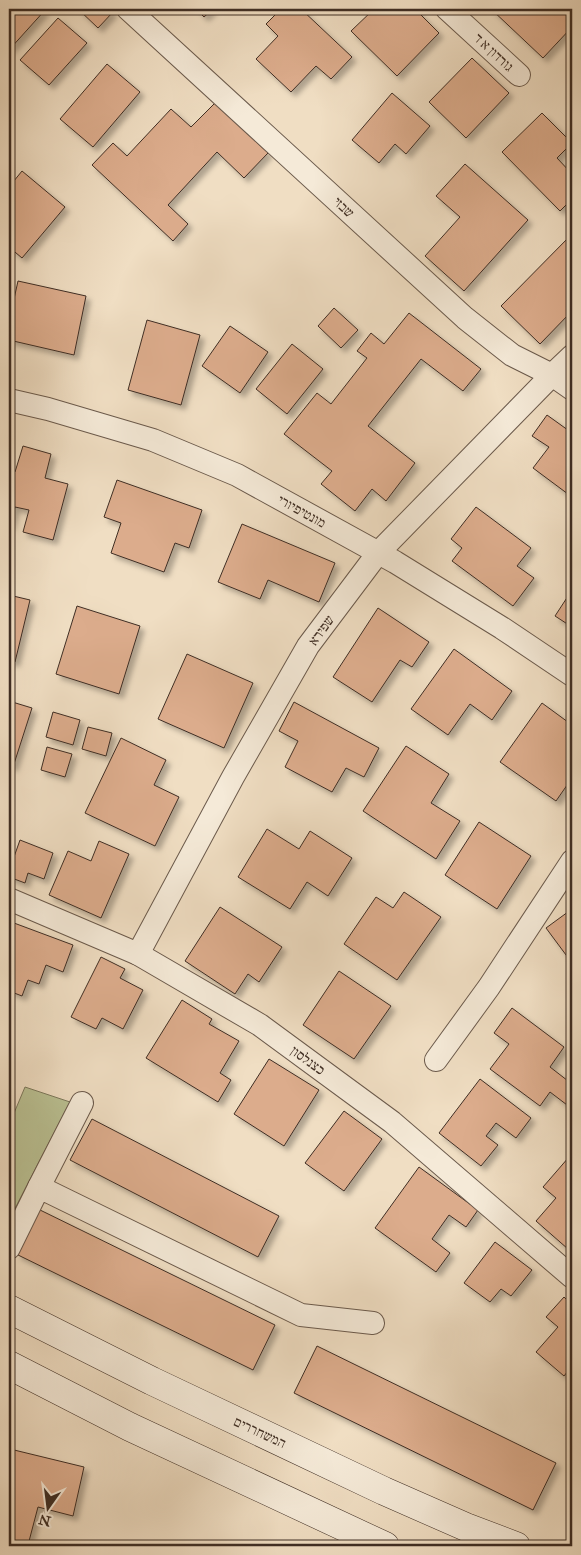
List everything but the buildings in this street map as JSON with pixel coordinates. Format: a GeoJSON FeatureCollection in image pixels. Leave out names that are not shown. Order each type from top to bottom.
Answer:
{"type":"FeatureCollection","features":[{"type":"Feature","properties":{"kind":"main road","name":"המשחררים"},"geometry":{"type":"LineString","coordinates":[[9,1309],[152,1381],[384,1490],[466,1527],[516,1546]]}},
{"type":"Feature","properties":{"kind":"main road"},"geometry":{"type":"LineString","coordinates":[[9,1365],[130,1427],[385,1546]]}},
{"type":"Feature","properties":{"kind":"street","name":"שבזי"},"geometry":{"type":"LineString","coordinates":[[128,9],[465,318],[512,355],[552,375],[572,390]]}},
{"type":"Feature","properties":{"kind":"street","name":"גורדון א ד"},"geometry":{"type":"LineString","coordinates":[[447,9],[519,75]]}},
{"type":"Feature","properties":{"kind":"street","name":"שפירא"},"geometry":{"type":"LineString","coordinates":[[138,954],[233,777],[308,646],[378,553],[572,356]]}},
{"type":"Feature","properties":{"kind":"street","name":"מונטיפיורי"},"geometry":{"type":"LineString","coordinates":[[9,400],[48,409],[153,440],[237,475],[378,553],[502,628],[572,675]]}},
{"type":"Feature","properties":{"kind":"street"},"geometry":{"type":"LineString","coordinates":[[436,1060],[489,987],[572,861]]}},
{"type":"Feature","properties":{"kind":"street","name":"כצנלסון"},"geometry":{"type":"LineString","coordinates":[[9,899],[138,954],[260,1025],[392,1122],[572,1277]]}},
{"type":"Feature","properties":{"kind":"street"},"geometry":{"type":"LineString","coordinates":[[9,1248],[82,1103]]}},
{"type":"Feature","properties":{"kind":"street"},"geometry":{"type":"LineString","coordinates":[[39,1187],[301,1315],[373,1323]]}},
{"type":"Feature","properties":{"kind":"green space"},"geometry":{"type":"Polygon","coordinates":[[[25,1087],[70,1102],[9,1220],[9,1125],[25,1087]]]}}]}
